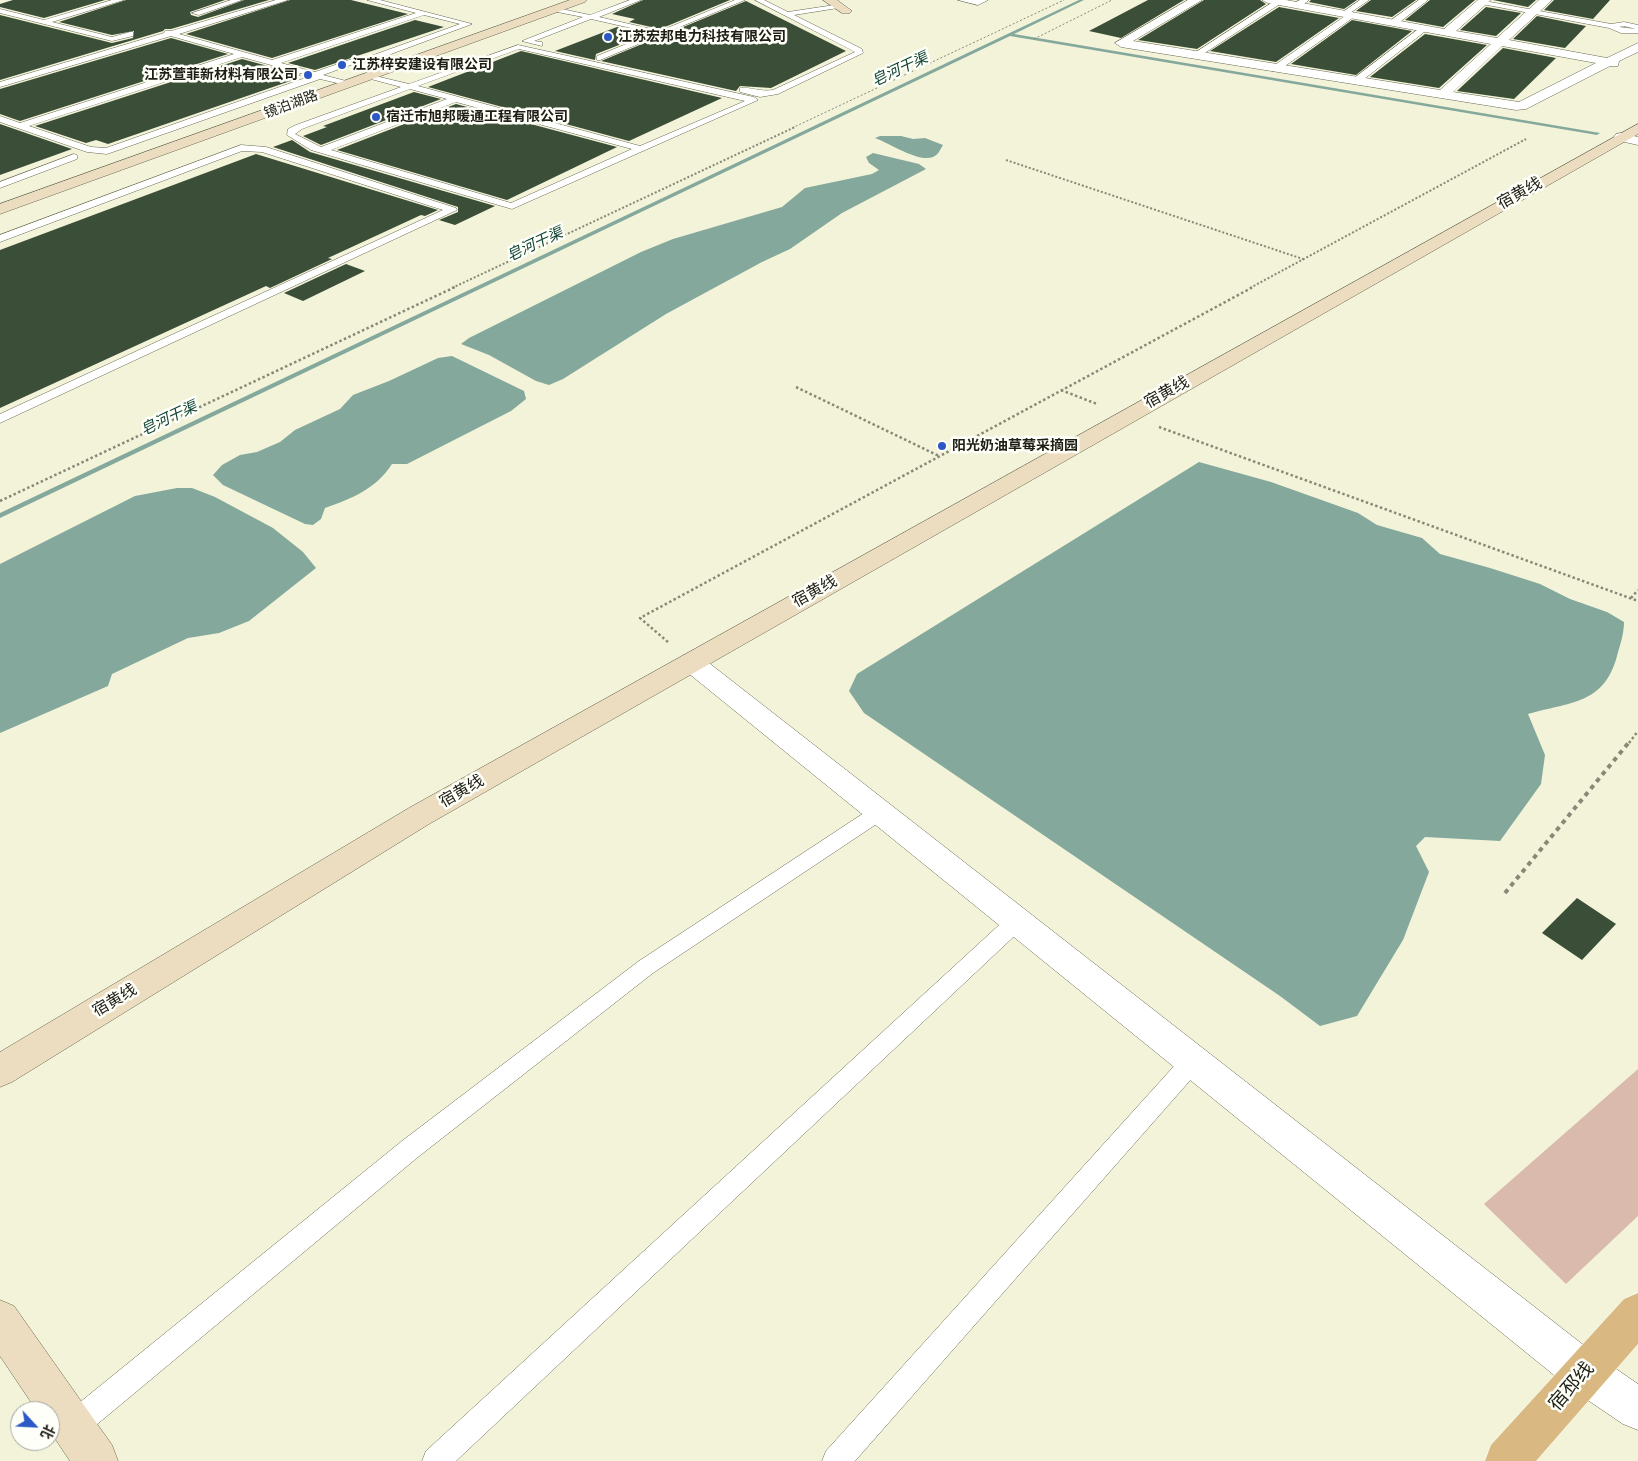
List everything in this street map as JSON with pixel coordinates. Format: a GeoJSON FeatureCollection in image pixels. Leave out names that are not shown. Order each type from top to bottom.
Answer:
{"type":"FeatureCollection","features":[{"type":"Feature","properties":{"kind":"main road","name":"镜泊湖路"},"geometry":{"type":"LineString","coordinates":[[0,209],[581,0]]}},
{"type":"Feature","properties":{"kind":"main road"},"geometry":{"type":"LineString","coordinates":[[840,4],[858,8]]}},
{"type":"Feature","properties":{"kind":"main road","name":"宿黄线"},"geometry":{"type":"LineString","coordinates":[[0,1071],[419,816],[1128,415],[1632,136]]}},
{"type":"Feature","properties":{"kind":"main road","name":"宿邳线"},"geometry":{"type":"LineString","coordinates":[[1507,1461],[1638,1312]]}},
{"type":"Feature","properties":{"kind":"main road"},"geometry":{"type":"LineString","coordinates":[[0,1320],[96,1461]]}},
{"type":"Feature","properties":{"kind":"street"},"geometry":{"type":"LineString","coordinates":[[1196,0],[1121,43],[1508,106],[1521,106],[1638,47]]}},
{"type":"Feature","properties":{"kind":"street"},"geometry":{"type":"LineString","coordinates":[[1442,95],[1546,0]]}},
{"type":"Feature","properties":{"kind":"street"},"geometry":{"type":"LineString","coordinates":[[1273,1],[1301,3],[1348,15],[1630,66]]}},
{"type":"Feature","properties":{"kind":"street"},"geometry":{"type":"LineString","coordinates":[[1446,32],[1483,1]]}},
{"type":"Feature","properties":{"kind":"street"},"geometry":{"type":"LineString","coordinates":[[692,662],[1584,1373],[1638,1409]]}},
{"type":"Feature","properties":{"kind":"lane"},"geometry":{"type":"LineString","coordinates":[[44,22],[120,0]]}},
{"type":"Feature","properties":{"kind":"lane"},"geometry":{"type":"LineString","coordinates":[[184,17],[238,0]]}},
{"type":"Feature","properties":{"kind":"lane"},"geometry":{"type":"LineString","coordinates":[[0,85],[168,33],[284,0]]}},
{"type":"Feature","properties":{"kind":"lane"},"geometry":{"type":"LineString","coordinates":[[0,119],[90,150],[107,151],[355,61],[380,55],[468,24],[371,0]]}},
{"type":"Feature","properties":{"kind":"lane"},"geometry":{"type":"LineString","coordinates":[[637,0],[526,41],[768,94],[859,53],[859,51],[759,0]]}},
{"type":"Feature","properties":{"kind":"lane"},"geometry":{"type":"LineString","coordinates":[[600,58],[741,0]]}},
{"type":"Feature","properties":{"kind":"lane"},"geometry":{"type":"LineString","coordinates":[[962,0],[978,3],[984,0]]}},
{"type":"Feature","properties":{"kind":"lane"},"geometry":{"type":"LineString","coordinates":[[1275,68],[1348,15],[1365,0]]}},
{"type":"Feature","properties":{"kind":"lane"},"geometry":{"type":"LineString","coordinates":[[1393,23],[1424,0]]}},
{"type":"Feature","properties":{"kind":"lane"},"geometry":{"type":"LineString","coordinates":[[1194,56],[1273,1]]}},
{"type":"Feature","properties":{"kind":"lane"},"geometry":{"type":"LineString","coordinates":[[1483,1],[1611,26],[1620,31],[1638,31]]}},
{"type":"Feature","properties":{"kind":"lane"},"geometry":{"type":"LineString","coordinates":[[787,14],[840,4]]}},
{"type":"Feature","properties":{"kind":"lane"},"geometry":{"type":"LineString","coordinates":[[555,10],[661,33]]}},
{"type":"Feature","properties":{"kind":"lane"},"geometry":{"type":"LineString","coordinates":[[0,11],[112,39]]}},
{"type":"Feature","properties":{"kind":"lane"},"geometry":{"type":"LineString","coordinates":[[272,63],[424,13]]}},
{"type":"Feature","properties":{"kind":"lane"},"geometry":{"type":"LineString","coordinates":[[0,17],[11,14]]}},
{"type":"Feature","properties":{"kind":"lane"},"geometry":{"type":"LineString","coordinates":[[1611,26],[1619,24],[1638,27]]}},
{"type":"Feature","properties":{"kind":"lane"},"geometry":{"type":"LineString","coordinates":[[1356,82],[1424,29]]}},
{"type":"Feature","properties":{"kind":"lane"},"geometry":{"type":"LineString","coordinates":[[94,45],[139,31]]}},
{"type":"Feature","properties":{"kind":"lane"},"geometry":{"type":"LineString","coordinates":[[168,33],[347,84]]}},
{"type":"Feature","properties":{"kind":"lane"},"geometry":{"type":"LineString","coordinates":[[334,43],[352,48]]}},
{"type":"Feature","properties":{"kind":"lane"},"geometry":{"type":"LineString","coordinates":[[518,47],[754,100],[512,206],[322,150],[291,135],[291,131],[299,127],[408,86],[518,47]]}},
{"type":"Feature","properties":{"kind":"lane"},"geometry":{"type":"LineString","coordinates":[[361,50],[380,55]]}},
{"type":"Feature","properties":{"kind":"lane"},"geometry":{"type":"LineString","coordinates":[[20,126],[242,54]]}},
{"type":"Feature","properties":{"kind":"lane"},"geometry":{"type":"LineString","coordinates":[[370,76],[641,149]]}},
{"type":"Feature","properties":{"kind":"lane"},"geometry":{"type":"LineString","coordinates":[[322,150],[455,99]]}},
{"type":"Feature","properties":{"kind":"lane"},"geometry":{"type":"LineString","coordinates":[[0,239],[241,148],[251,147],[263,149],[452,210],[0,419]]}},
{"type":"Feature","properties":{"kind":"lane"},"geometry":{"type":"LineString","coordinates":[[0,185],[74,158]]}},
{"type":"Feature","properties":{"kind":"lane"},"geometry":{"type":"LineString","coordinates":[[72,1426],[410,1149],[646,967],[880,812]]}},
{"type":"Feature","properties":{"kind":"lane"},"geometry":{"type":"LineString","coordinates":[[436,1461],[1017,921]]}},
{"type":"Feature","properties":{"kind":"lane"},"geometry":{"type":"LineString","coordinates":[[836,1461],[1193,1061]]}},
{"type":"Feature","properties":{"kind":"path"},"geometry":{"type":"LineString","coordinates":[[0,501],[760,145],[1064,0]]}},
{"type":"Feature","properties":{"kind":"path"},"geometry":{"type":"LineString","coordinates":[[1034,39],[1112,0]]}},
{"type":"Feature","properties":{"kind":"path"},"geometry":{"type":"LineString","coordinates":[[692,662],[640,618],[1526,139]]}},
{"type":"Feature","properties":{"kind":"path"},"geometry":{"type":"LineString","coordinates":[[1006,160],[1303,260]]}},
{"type":"Feature","properties":{"kind":"path"},"geometry":{"type":"LineString","coordinates":[[796,387],[940,456]]}},
{"type":"Feature","properties":{"kind":"path"},"geometry":{"type":"LineString","coordinates":[[1128,415],[1638,601]]}},
{"type":"Feature","properties":{"kind":"path"},"geometry":{"type":"LineString","coordinates":[[1631,598],[1638,590]]}},
{"type":"Feature","properties":{"kind":"path"},"geometry":{"type":"LineString","coordinates":[[1505,893],[1638,731]]}},
{"type":"Feature","properties":{"kind":"shaded area"},"geometry":{"type":"Polygon","coordinates":[[[880,136],[901,136],[913,139],[925,138],[943,145],[935,156],[920,157],[904,152],[875,138],[880,136]]]}},
{"type":"Feature","properties":{"kind":"shaded area"},"geometry":{"type":"Polygon","coordinates":[[[873,153],[919,164],[926,169],[842,213],[790,249],[666,314],[563,379],[549,385],[536,381],[489,355],[461,344],[469,338],[641,252],[673,239],[782,207],[805,188],[872,174],[879,170],[869,163],[866,157],[873,153]]]}},
{"type":"Feature","properties":{"kind":"shaded area"},"geometry":{"type":"Polygon","coordinates":[[[452,356],[524,391],[526,399],[511,411],[407,464],[392,464],[386,473],[371,487],[353,497],[325,508],[321,519],[313,525],[305,524],[223,485],[213,475],[222,465],[240,455],[257,452],[280,442],[295,430],[340,409],[353,395],[389,381],[438,358],[452,356]]]}},
{"type":"Feature","properties":{"kind":"shaded area"},"geometry":{"type":"Polygon","coordinates":[[[1199,462],[1271,482],[1358,513],[1377,525],[1422,538],[1440,554],[1540,584],[1570,599],[1607,612],[1624,622],[1623,635],[1611,672],[1594,693],[1571,703],[1528,714],[1545,755],[1541,784],[1500,841],[1425,837],[1416,846],[1429,872],[1403,940],[1357,1016],[1320,1026],[1280,996],[864,713],[849,691],[857,674],[1199,462]]]}},
{"type":"Feature","properties":{"kind":"shaded area"},"geometry":{"type":"Polygon","coordinates":[[[177,488],[192,488],[215,497],[273,528],[303,552],[316,568],[249,621],[219,633],[188,638],[112,674],[108,686],[0,733],[0,564],[135,496],[177,488]]]}},
{"type":"Feature","properties":{"kind":"shaded area"},"geometry":{"type":"Polygon","coordinates":[[[1638,1069],[1638,1216],[1566,1284],[1484,1204],[1638,1069]]]}},
{"type":"Feature","properties":{"kind":"building"},"geometry":{"type":"Polygon","coordinates":[[[13,0],[105,0],[44,18],[0,7],[0,4],[13,0]]]}},
{"type":"Feature","properties":{"kind":"building"},"geometry":{"type":"Polygon","coordinates":[[[126,0],[225,0],[190,12],[191,15],[198,17],[244,0],[269,0],[171,29],[165,29],[0,80],[0,15],[112,43],[133,38],[134,31],[112,35],[59,22],[126,0]]]}},
{"type":"Feature","properties":{"kind":"building"},"geometry":{"type":"Polygon","coordinates":[[[290,0],[351,0],[408,14],[272,58],[186,34],[290,0]]]}},
{"type":"Feature","properties":{"kind":"building"},"geometry":{"type":"Polygon","coordinates":[[[643,0],[730,0],[660,29],[629,22],[635,19],[612,14],[643,0]]]}},
{"type":"Feature","properties":{"kind":"building"},"geometry":{"type":"Polygon","coordinates":[[[1148,0],[1184,0],[1121,38],[1089,31],[1148,0]]]}},
{"type":"Feature","properties":{"kind":"building"},"geometry":{"type":"Polygon","coordinates":[[[1204,0],[1260,0],[1266,4],[1197,49],[1138,40],[1204,0]]]}},
{"type":"Feature","properties":{"kind":"building"},"geometry":{"type":"Polygon","coordinates":[[[1311,0],[1357,0],[1344,9],[1309,2],[1311,0]]]}},
{"type":"Feature","properties":{"kind":"building"},"geometry":{"type":"Polygon","coordinates":[[[1371,0],[1416,0],[1392,17],[1356,11],[1371,0]]]}},
{"type":"Feature","properties":{"kind":"building"},"geometry":{"type":"Polygon","coordinates":[[[1430,0],[1475,0],[1443,27],[1405,20],[1430,0]]]}},
{"type":"Feature","properties":{"kind":"building"},"geometry":{"type":"Polygon","coordinates":[[[1493,0],[1536,0],[1528,7],[1493,0]]]}},
{"type":"Feature","properties":{"kind":"building"},"geometry":{"type":"Polygon","coordinates":[[[1554,0],[1610,0],[1593,19],[1544,10],[1554,0]]]}},
{"type":"Feature","properties":{"kind":"building"},"geometry":{"type":"Polygon","coordinates":[[[746,1],[846,51],[771,88],[740,86],[736,91],[601,61],[746,1]]]}},
{"type":"Feature","properties":{"kind":"building"},"geometry":{"type":"Polygon","coordinates":[[[1279,7],[1339,18],[1276,62],[1210,51],[1279,7]]]}},
{"type":"Feature","properties":{"kind":"building"},"geometry":{"type":"Polygon","coordinates":[[[1486,7],[1521,13],[1496,36],[1460,30],[1486,7]]]}},
{"type":"Feature","properties":{"kind":"building"},"geometry":{"type":"Polygon","coordinates":[[[1537,16],[1586,26],[1565,48],[1513,39],[1537,16]]]}},
{"type":"Feature","properties":{"kind":"building"},"geometry":{"type":"Polygon","coordinates":[[[415,20],[444,27],[315,70],[288,63],[415,20]]]}},
{"type":"Feature","properties":{"kind":"building"},"geometry":{"type":"Polygon","coordinates":[[[1352,20],[1412,31],[1356,75],[1291,64],[1352,20]]]}},
{"type":"Feature","properties":{"kind":"building"},"geometry":{"type":"Polygon","coordinates":[[[617,27],[647,34],[596,54],[595,60],[555,51],[617,27]]]}},
{"type":"Feature","properties":{"kind":"building"},"geometry":{"type":"Polygon","coordinates":[[[1425,34],[1487,45],[1439,88],[1370,77],[1425,34]]]}},
{"type":"Feature","properties":{"kind":"building"},"geometry":{"type":"Polygon","coordinates":[[[171,38],[228,54],[20,121],[0,114],[0,89],[171,38]]]}},
{"type":"Feature","properties":{"kind":"building"},"geometry":{"type":"Polygon","coordinates":[[[1503,48],[1556,58],[1514,99],[1457,91],[1503,48]]]}},
{"type":"Feature","properties":{"kind":"building"},"geometry":{"type":"Polygon","coordinates":[[[521,51],[722,98],[629,141],[428,87],[521,51]]]}},
{"type":"Feature","properties":{"kind":"building"},"geometry":{"type":"Polygon","coordinates":[[[242,59],[301,75],[296,77],[299,78],[108,144],[96,140],[86,143],[35,126],[242,59]]]}},
{"type":"Feature","properties":{"kind":"building"},"geometry":{"type":"Polygon","coordinates":[[[414,92],[441,99],[321,145],[303,136],[327,127],[323,126],[414,92]]]}},
{"type":"Feature","properties":{"kind":"building"},"geometry":{"type":"Polygon","coordinates":[[[456,104],[617,147],[507,200],[337,150],[456,104]]]}},
{"type":"Feature","properties":{"kind":"building"},"geometry":{"type":"Polygon","coordinates":[[[0,124],[72,149],[0,175],[0,124]]]}},
{"type":"Feature","properties":{"kind":"building"},"geometry":{"type":"Polygon","coordinates":[[[292,140],[310,152],[495,206],[455,225],[439,220],[458,212],[458,207],[273,147],[292,140]]]}},
{"type":"Feature","properties":{"kind":"building"},"geometry":{"type":"Polygon","coordinates":[[[256,154],[438,210],[425,216],[421,215],[328,258],[332,259],[270,288],[266,286],[0,408],[0,250],[256,154]]]}},
{"type":"Feature","properties":{"kind":"building"},"geometry":{"type":"Polygon","coordinates":[[[346,264],[365,271],[303,301],[284,293],[346,264]]]}},
{"type":"Feature","properties":{"kind":"building"},"geometry":{"type":"Polygon","coordinates":[[[1577,898],[1616,924],[1582,960],[1542,933],[1577,898]]]}},
{"type":"Feature","properties":{"kind":"waterway","name":"皂河干渠"},"geometry":{"type":"LineString","coordinates":[[0,516],[1082,0]]}},
{"type":"Feature","properties":{"kind":"waterway"},"geometry":{"type":"LineString","coordinates":[[1010,35],[1597,133]]}},
{"type":"Feature","properties":{"kind":"place","name":"江苏宏邦电力科技有限公司"},"geometry":{"type":"Point","coordinates":[608,37]}},
{"type":"Feature","properties":{"kind":"place","name":"江苏梓安建设有限公司"},"geometry":{"type":"Point","coordinates":[342,65]}},
{"type":"Feature","properties":{"kind":"place","name":"江苏萱菲新材料有限公司"},"geometry":{"type":"Point","coordinates":[308,75]}},
{"type":"Feature","properties":{"kind":"place","name":"宿迁市旭邦暖通工程有限公司"},"geometry":{"type":"Point","coordinates":[376,117]}},
{"type":"Feature","properties":{"kind":"place","name":"阳光奶油草莓采摘园"},"geometry":{"type":"Point","coordinates":[942,446]}}]}
